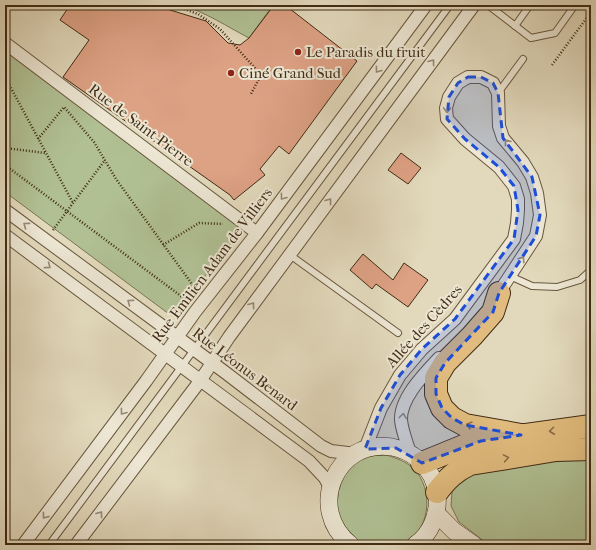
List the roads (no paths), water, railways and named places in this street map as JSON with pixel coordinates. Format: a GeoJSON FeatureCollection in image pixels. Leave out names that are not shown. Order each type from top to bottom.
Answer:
{"type":"FeatureCollection","features":[{"type":"Feature","properties":{"kind":"highway"},"geometry":{"type":"LineString","coordinates":[[504,284],[493,312],[445,363],[436,378],[436,394],[442,408],[452,418],[465,425],[520,435]]}},
{"type":"Feature","properties":{"kind":"highway"},"geometry":{"type":"LineString","coordinates":[[416,458],[481,440],[591,426]]}},
{"type":"Feature","properties":{"kind":"highway"},"geometry":{"type":"LineString","coordinates":[[436,502],[446,481],[457,470],[470,464],[556,450],[591,449]]}},
{"type":"Feature","properties":{"kind":"main road"},"geometry":{"type":"LineString","coordinates":[[350,545],[340,535],[334,524],[329,506],[330,487],[335,474],[343,463],[361,451],[386,446],[396,448],[416,458],[429,471],[434,481],[436,502],[433,524],[421,544]]}},
{"type":"Feature","properties":{"kind":"main road"},"geometry":{"type":"LineString","coordinates":[[436,502],[454,531],[474,545]]}},
{"type":"Feature","properties":{"kind":"street","name":"Rue Emilien Adam de Villiers"},"geometry":{"type":"LineString","coordinates":[[23,545],[426,5]]}},
{"type":"Feature","properties":{"kind":"street"},"geometry":{"type":"LineString","coordinates":[[76,545],[200,381],[229,336],[474,5]]}},
{"type":"Feature","properties":{"kind":"street","name":"Rue de Saint-Pierre"},"geometry":{"type":"LineString","coordinates":[[5,43],[257,233]]}},
{"type":"Feature","properties":{"kind":"street","name":"Allée des Cèdres"},"geometry":{"type":"LineString","coordinates":[[361,451],[381,408],[400,375],[422,349],[455,319],[514,239],[517,223],[518,199],[514,186],[499,167],[465,139],[447,119],[446,108],[449,97],[458,83],[468,77],[481,77],[492,83],[498,92]]}},
{"type":"Feature","properties":{"kind":"street"},"geometry":{"type":"LineString","coordinates":[[416,458],[401,420],[404,404],[415,384],[484,314],[536,236],[540,215],[537,194],[532,177],[523,162],[503,138],[499,126],[498,92]]}},
{"type":"Feature","properties":{"kind":"street","name":"Rue Léonus Benard"},"geometry":{"type":"LineString","coordinates":[[5,210],[212,362],[321,446],[331,451],[361,451]]}},
{"type":"Feature","properties":{"kind":"street"},"geometry":{"type":"LineString","coordinates":[[5,235],[309,461],[325,478],[330,487]]}},
{"type":"Feature","properties":{"kind":"lane"},"geometry":{"type":"LineString","coordinates":[[49,545],[450,5]]}},
{"type":"Feature","properties":{"kind":"lane"},"geometry":{"type":"LineString","coordinates":[[488,5],[531,38],[555,33],[575,5]]}},
{"type":"Feature","properties":{"kind":"lane"},"geometry":{"type":"LineString","coordinates":[[515,26],[530,5]]}},
{"type":"Feature","properties":{"kind":"lane"},"geometry":{"type":"LineString","coordinates":[[498,92],[523,58]]}},
{"type":"Feature","properties":{"kind":"lane"},"geometry":{"type":"LineString","coordinates":[[290,255],[398,333]]}},
{"type":"Feature","properties":{"kind":"lane"},"geometry":{"type":"LineString","coordinates":[[504,284],[557,287],[580,280],[591,270]]}},
{"type":"Feature","properties":{"kind":"place","name":"Le Paradis du fruit"},"geometry":{"type":"Point","coordinates":[298,52]}},
{"type":"Feature","properties":{"kind":"place","name":"Ciné Grand Sud"},"geometry":{"type":"Point","coordinates":[231,73]}}]}
